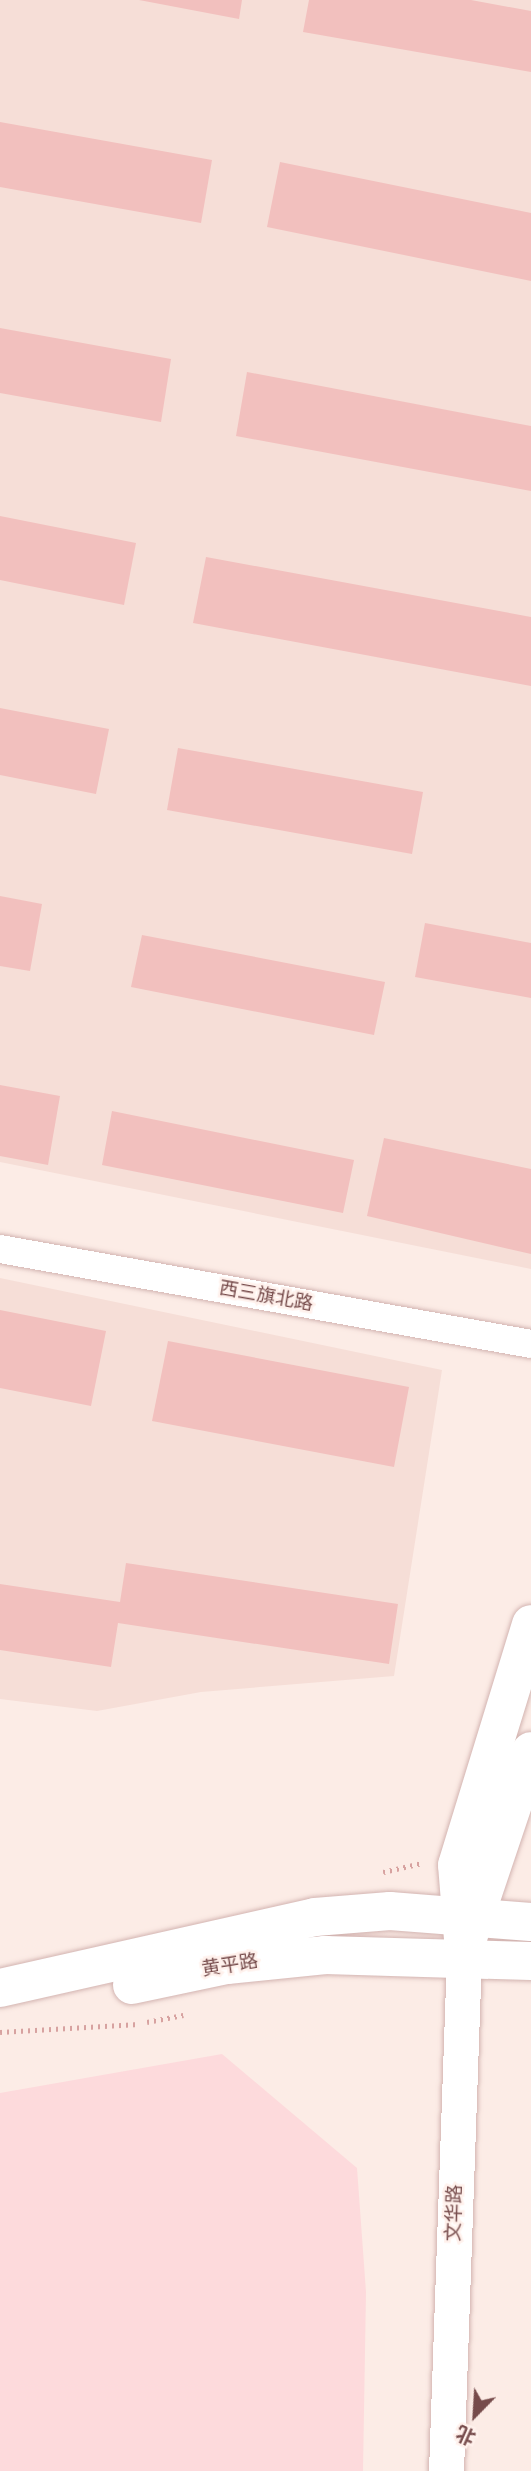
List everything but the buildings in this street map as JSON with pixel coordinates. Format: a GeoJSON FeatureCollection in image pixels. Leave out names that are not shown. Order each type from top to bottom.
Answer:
{"type":"FeatureCollection","features":[{"type":"Feature","properties":{"kind":"main road"},"geometry":{"type":"LineString","coordinates":[[464,1955],[467,1915],[457,1865],[531,1624]]}},
{"type":"Feature","properties":{"kind":"main road"},"geometry":{"type":"LineString","coordinates":[[467,1915],[531,1751]]}},
{"type":"Feature","properties":{"kind":"main road","name":"黄平路"},"geometry":{"type":"LineString","coordinates":[[0,1988],[315,1916],[467,1915],[531,1922]]}},
{"type":"Feature","properties":{"kind":"main road","name":"黄平路"},"geometry":{"type":"LineString","coordinates":[[0,2015],[238,1964],[367,1952],[464,1955],[531,1961]]}},
{"type":"Feature","properties":{"kind":"street","name":"西三旗北路"},"geometry":{"type":"LineString","coordinates":[[0,1249],[531,1344]]}},
{"type":"Feature","properties":{"kind":"street","name":"文华路"},"geometry":{"type":"LineString","coordinates":[[446,2471],[464,1955]]}},
{"type":"Feature","properties":{"kind":"shaded area"},"geometry":{"type":"Polygon","coordinates":[[[0,0],[531,0],[531,1269],[0,1162],[0,0]]]}},
{"type":"Feature","properties":{"kind":"shaded area"},"geometry":{"type":"Polygon","coordinates":[[[0,1278],[442,1370],[394,1676],[201,1692],[97,1711],[0,1699],[0,1278]]]}},
{"type":"Feature","properties":{"kind":"shaded area"},"geometry":{"type":"Polygon","coordinates":[[[222,2054],[357,2168],[366,2292],[363,2471],[0,2471],[0,2093],[222,2054]]]}}]}
